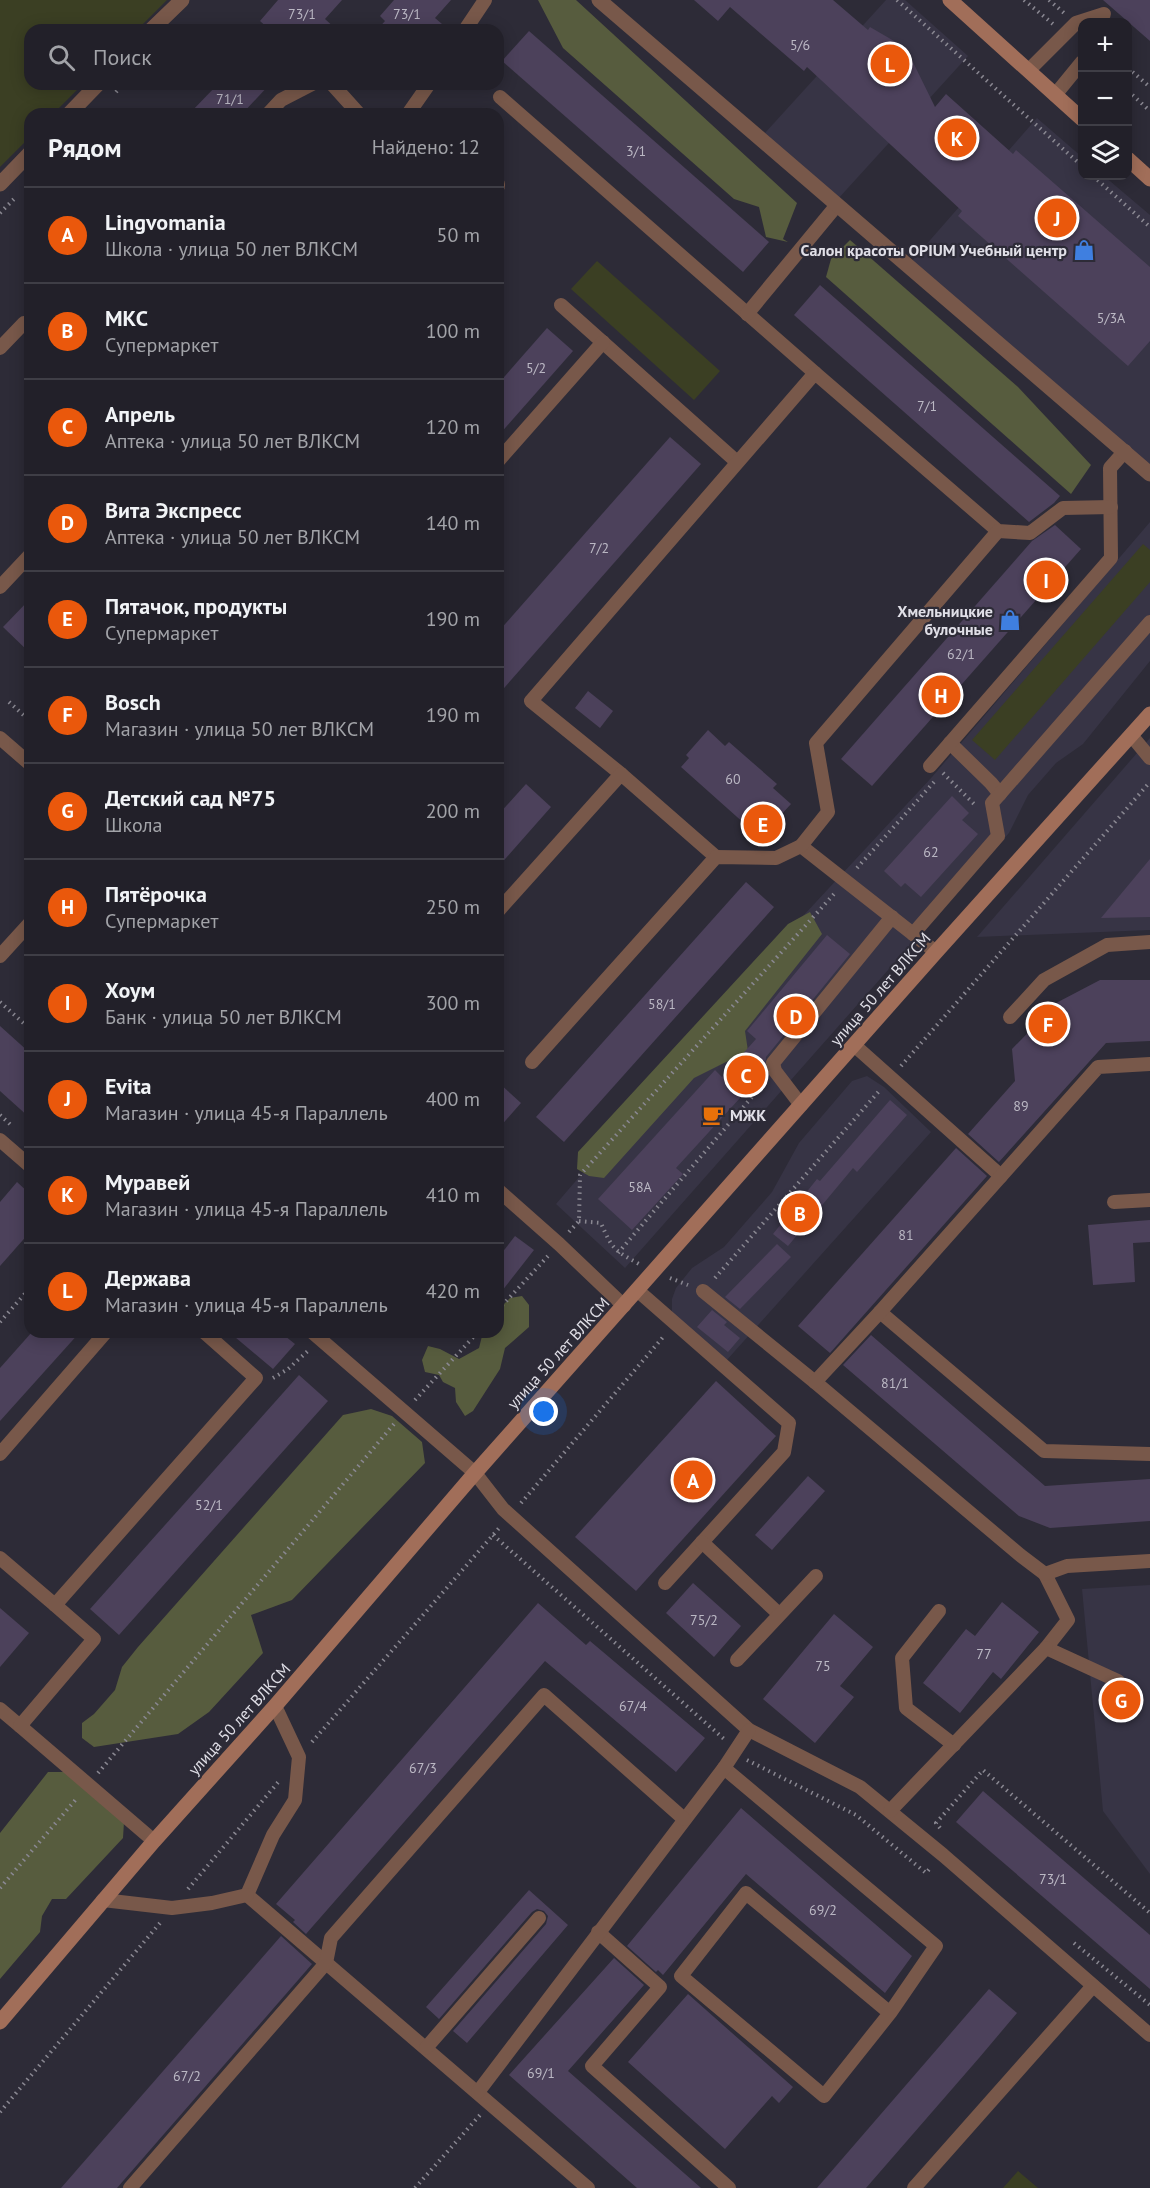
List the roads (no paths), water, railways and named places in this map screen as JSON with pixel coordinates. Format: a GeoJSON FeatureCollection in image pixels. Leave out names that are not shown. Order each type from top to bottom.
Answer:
{"type":"FeatureCollection","features":[{"type":"Feature","properties":{"kind":"street"},"geometry":{"type":"LineString","coordinates":[[158,24],[182,0]]}},
{"type":"Feature","properties":{"kind":"street"},"geometry":{"type":"LineString","coordinates":[[599,0],[1150,474]]}},
{"type":"Feature","properties":{"kind":"street"},"geometry":{"type":"LineString","coordinates":[[950,0],[1078,115]]}},
{"type":"Feature","properties":{"kind":"street"},"geometry":{"type":"LineString","coordinates":[[75,108],[92,90]]}},
{"type":"Feature","properties":{"kind":"street"},"geometry":{"type":"LineString","coordinates":[[0,184],[24,159]]}},
{"type":"Feature","properties":{"kind":"street"},"geometry":{"type":"LineString","coordinates":[[1132,163],[1150,179]]}},
{"type":"Feature","properties":{"kind":"street","name":"улица 50 лет ВЛКСМ"},"geometry":{"type":"LineString","coordinates":[[0,2022],[154,1841],[275,1706],[475,1473],[1150,714]]}},
{"type":"Feature","properties":{"kind":"lane"},"geometry":{"type":"LineString","coordinates":[[469,24],[485,0]]}},
{"type":"Feature","properties":{"kind":"lane"},"geometry":{"type":"LineString","coordinates":[[1029,70],[1076,23],[1105,15]]}},
{"type":"Feature","properties":{"kind":"lane"},"geometry":{"type":"LineString","coordinates":[[1055,95],[1078,68]]}},
{"type":"Feature","properties":{"kind":"lane"},"geometry":{"type":"LineString","coordinates":[[274,108],[281,100],[300,90]]}},
{"type":"Feature","properties":{"kind":"lane"},"geometry":{"type":"LineString","coordinates":[[337,90],[354,108]]}},
{"type":"Feature","properties":{"kind":"lane"},"geometry":{"type":"LineString","coordinates":[[417,108],[426,90]]}},
{"type":"Feature","properties":{"kind":"lane"},"geometry":{"type":"LineString","coordinates":[[500,97],[998,531],[1030,533],[1063,508],[1111,507]]}},
{"type":"Feature","properties":{"kind":"lane"},"geometry":{"type":"LineString","coordinates":[[747,314],[837,205]]}},
{"type":"Feature","properties":{"kind":"lane"},"geometry":{"type":"LineString","coordinates":[[561,305],[737,462]]}},
{"type":"Feature","properties":{"kind":"lane"},"geometry":{"type":"LineString","coordinates":[[0,348],[24,323]]}},
{"type":"Feature","properties":{"kind":"lane"},"geometry":{"type":"LineString","coordinates":[[504,454],[603,342]]}},
{"type":"Feature","properties":{"kind":"lane"},"geometry":{"type":"LineString","coordinates":[[815,373],[531,701],[621,774],[716,857],[776,858],[801,846],[828,812],[816,744],[998,531]]}},
{"type":"Feature","properties":{"kind":"lane"},"geometry":{"type":"LineString","coordinates":[[930,766],[1112,558],[1110,468],[1125,452]]}},
{"type":"Feature","properties":{"kind":"lane"},"geometry":{"type":"LineString","coordinates":[[0,587],[24,561]]}},
{"type":"Feature","properties":{"kind":"lane"},"geometry":{"type":"LineString","coordinates":[[914,934],[998,836],[992,803],[1150,622]]}},
{"type":"Feature","properties":{"kind":"lane"},"geometry":{"type":"LineString","coordinates":[[1131,735],[1150,758]]}},
{"type":"Feature","properties":{"kind":"lane"},"geometry":{"type":"LineString","coordinates":[[0,738],[24,759]]}},
{"type":"Feature","properties":{"kind":"lane"},"geometry":{"type":"LineString","coordinates":[[950,743],[1000,794]]}},
{"type":"Feature","properties":{"kind":"lane"},"geometry":{"type":"LineString","coordinates":[[504,904],[621,774]]}},
{"type":"Feature","properties":{"kind":"lane"},"geometry":{"type":"LineString","coordinates":[[801,846],[936,952]]}},
{"type":"Feature","properties":{"kind":"lane"},"geometry":{"type":"LineString","coordinates":[[532,1062],[716,857]]}},
{"type":"Feature","properties":{"kind":"lane"},"geometry":{"type":"LineString","coordinates":[[801,1105],[775,1071],[773,1063],[892,917]]}},
{"type":"Feature","properties":{"kind":"lane"},"geometry":{"type":"LineString","coordinates":[[0,956],[24,930]]}},
{"type":"Feature","properties":{"kind":"lane"},"geometry":{"type":"LineString","coordinates":[[1010,1017],[1044,980],[1107,945],[1150,942]]}},
{"type":"Feature","properties":{"kind":"lane"},"geometry":{"type":"LineString","coordinates":[[854,1045],[1001,1176]]}},
{"type":"Feature","properties":{"kind":"lane"},"geometry":{"type":"LineString","coordinates":[[815,1382],[1098,1067],[1150,1064]]}},
{"type":"Feature","properties":{"kind":"lane"},"geometry":{"type":"LineString","coordinates":[[3,1148],[24,1163]]}},
{"type":"Feature","properties":{"kind":"lane"},"geometry":{"type":"LineString","coordinates":[[504,1195],[624,1306]]}},
{"type":"Feature","properties":{"kind":"lane"},"geometry":{"type":"LineString","coordinates":[[1114,1202],[1150,1200]]}},
{"type":"Feature","properties":{"kind":"lane"},"geometry":{"type":"LineString","coordinates":[[637,1290],[789,1424],[784,1452],[665,1583]]}},
{"type":"Feature","properties":{"kind":"lane"},"geometry":{"type":"LineString","coordinates":[[703,1291],[1045,1574],[1068,1620],[1046,1648],[890,1811]]}},
{"type":"Feature","properties":{"kind":"lane"},"geometry":{"type":"LineString","coordinates":[[880,1312],[1044,1451],[1150,1455]]}},
{"type":"Feature","properties":{"kind":"lane"},"geometry":{"type":"LineString","coordinates":[[0,1454],[101,1338]]}},
{"type":"Feature","properties":{"kind":"lane"},"geometry":{"type":"LineString","coordinates":[[55,1605],[256,1378],[211,1338]]}},
{"type":"Feature","properties":{"kind":"lane"},"geometry":{"type":"LineString","coordinates":[[318,1338],[475,1473],[510,1515],[749,1730],[860,1787],[1150,2035]]}},
{"type":"Feature","properties":{"kind":"lane"},"geometry":{"type":"LineString","coordinates":[[702,1542],[779,1614]]}},
{"type":"Feature","properties":{"kind":"lane"},"geometry":{"type":"LineString","coordinates":[[0,1558],[94,1638],[20,1726]]}},
{"type":"Feature","properties":{"kind":"lane"},"geometry":{"type":"LineString","coordinates":[[1045,1574],[1067,1566],[1150,1561]]}},
{"type":"Feature","properties":{"kind":"lane"},"geometry":{"type":"LineString","coordinates":[[736,1660],[816,1576]]}},
{"type":"Feature","properties":{"kind":"lane"},"geometry":{"type":"LineString","coordinates":[[939,1611],[902,1658],[906,1708],[954,1745]]}},
{"type":"Feature","properties":{"kind":"lane"},"geometry":{"type":"LineString","coordinates":[[1046,1648],[1118,1681]]}},
{"type":"Feature","properties":{"kind":"lane"},"geometry":{"type":"LineString","coordinates":[[130,2188],[326,1963],[331,1938],[544,1695],[684,1819]]}},
{"type":"Feature","properties":{"kind":"lane"},"geometry":{"type":"LineString","coordinates":[[247,1894],[273,1835],[295,1800],[299,1757],[275,1706]]}},
{"type":"Feature","properties":{"kind":"lane"},"geometry":{"type":"LineString","coordinates":[[0,1709],[154,1841]]}},
{"type":"Feature","properties":{"kind":"lane"},"geometry":{"type":"LineString","coordinates":[[478,2092],[724,1768],[749,1730]]}},
{"type":"Feature","properties":{"kind":"lane"},"geometry":{"type":"LineString","coordinates":[[724,1768],[936,1946],[890,2013],[824,2096],[681,1976],[747,1893],[890,2013]]}},
{"type":"Feature","properties":{"kind":"lane"},"geometry":{"type":"LineString","coordinates":[[103,1900],[172,1908],[212,1903],[247,1894]]}},
{"type":"Feature","properties":{"kind":"lane"},"geometry":{"type":"LineString","coordinates":[[247,1894],[588,2188]]}},
{"type":"Feature","properties":{"kind":"lane"},"geometry":{"type":"LineString","coordinates":[[426,2048],[539,1918]]}},
{"type":"Feature","properties":{"kind":"lane"},"geometry":{"type":"LineString","coordinates":[[598,1932],[660,1987],[592,2066],[729,2188]]}},
{"type":"Feature","properties":{"kind":"lane"},"geometry":{"type":"LineString","coordinates":[[914,2188],[1093,1986]]}},
{"type":"Feature","properties":{"kind":"place","name":"Держава"},"geometry":{"type":"Point","coordinates":[890,64]}},
{"type":"Feature","properties":{"kind":"place","name":"Муравей"},"geometry":{"type":"Point","coordinates":[957,138]}},
{"type":"Feature","properties":{"kind":"place","name":"Evita"},"geometry":{"type":"Point","coordinates":[1057,218]}},
{"type":"Feature","properties":{"kind":"place","name":"Салон красоты OPIUM Учебный центр"},"geometry":{"type":"Point","coordinates":[1084,250]}},
{"type":"Feature","properties":{"kind":"place","name":"Хоум"},"geometry":{"type":"Point","coordinates":[1046,580]}},
{"type":"Feature","properties":{"kind":"place","name":"Хмельницкие булочные"},"geometry":{"type":"Point","coordinates":[1010,620]}},
{"type":"Feature","properties":{"kind":"place","name":"Пятёрочка"},"geometry":{"type":"Point","coordinates":[941,695]}},
{"type":"Feature","properties":{"kind":"place","name":"Пятачок, продукты"},"geometry":{"type":"Point","coordinates":[763,824]}},
{"type":"Feature","properties":{"kind":"place","name":"Вита Экспресс"},"geometry":{"type":"Point","coordinates":[796,1016]}},
{"type":"Feature","properties":{"kind":"place","name":"Bosch"},"geometry":{"type":"Point","coordinates":[1048,1024]}},
{"type":"Feature","properties":{"kind":"place","name":"Апрель"},"geometry":{"type":"Point","coordinates":[746,1075]}},
{"type":"Feature","properties":{"kind":"place","name":"МЖК"},"geometry":{"type":"Point","coordinates":[713,1115]}},
{"type":"Feature","properties":{"kind":"place","name":"МКС"},"geometry":{"type":"Point","coordinates":[800,1213]}},
{"type":"Feature","properties":{"kind":"place","name":"Lingvomania"},"geometry":{"type":"Point","coordinates":[693,1480]}},
{"type":"Feature","properties":{"kind":"place","name":"Детский сад №75"},"geometry":{"type":"Point","coordinates":[1121,1700]}}]}
